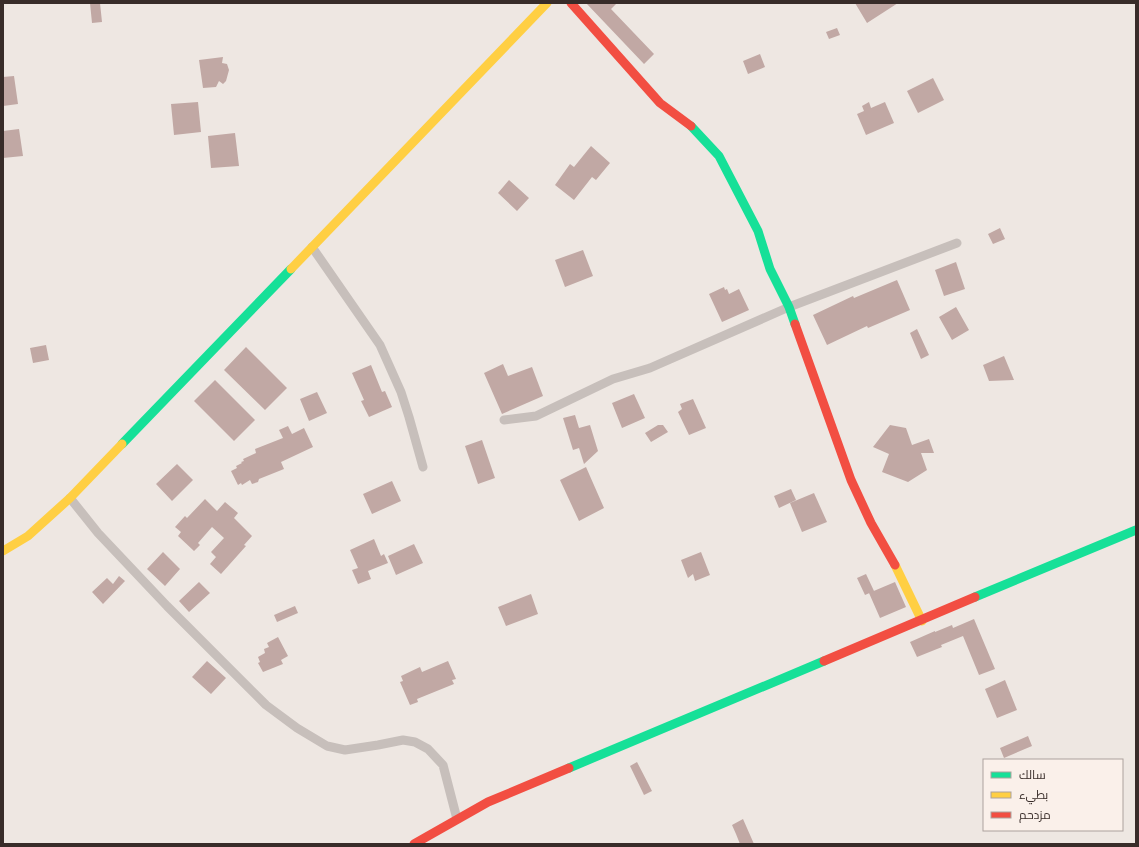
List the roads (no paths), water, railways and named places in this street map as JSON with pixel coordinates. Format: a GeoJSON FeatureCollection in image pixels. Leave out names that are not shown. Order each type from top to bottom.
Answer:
{"type":"FeatureCollection","features":[{"type":"Feature","properties":{"kind":"street"},"geometry":{"type":"LineString","coordinates":[[3,551],[28,536],[70,498],[547,3]]}},
{"type":"Feature","properties":{"kind":"street"},"geometry":{"type":"LineString","coordinates":[[571,3],[660,104],[694,128],[719,156],[758,231],[770,269],[789,307],[851,480],[871,524],[891,555],[922,621]]}},
{"type":"Feature","properties":{"kind":"street"},"geometry":{"type":"LineString","coordinates":[[504,420],[536,416],[613,379],[650,368],[789,307],[957,243]]}},
{"type":"Feature","properties":{"kind":"street"},"geometry":{"type":"LineString","coordinates":[[312,247],[380,345],[396,380],[409,417],[423,467]]}},
{"type":"Feature","properties":{"kind":"street"},"geometry":{"type":"LineString","coordinates":[[70,498],[98,533],[167,606],[266,705],[297,728],[327,746],[345,750],[403,740],[415,742],[428,749],[443,765],[457,819]]}},
{"type":"Feature","properties":{"kind":"street"},"geometry":{"type":"LineString","coordinates":[[414,844],[488,802],[1136,530]]}}]}
